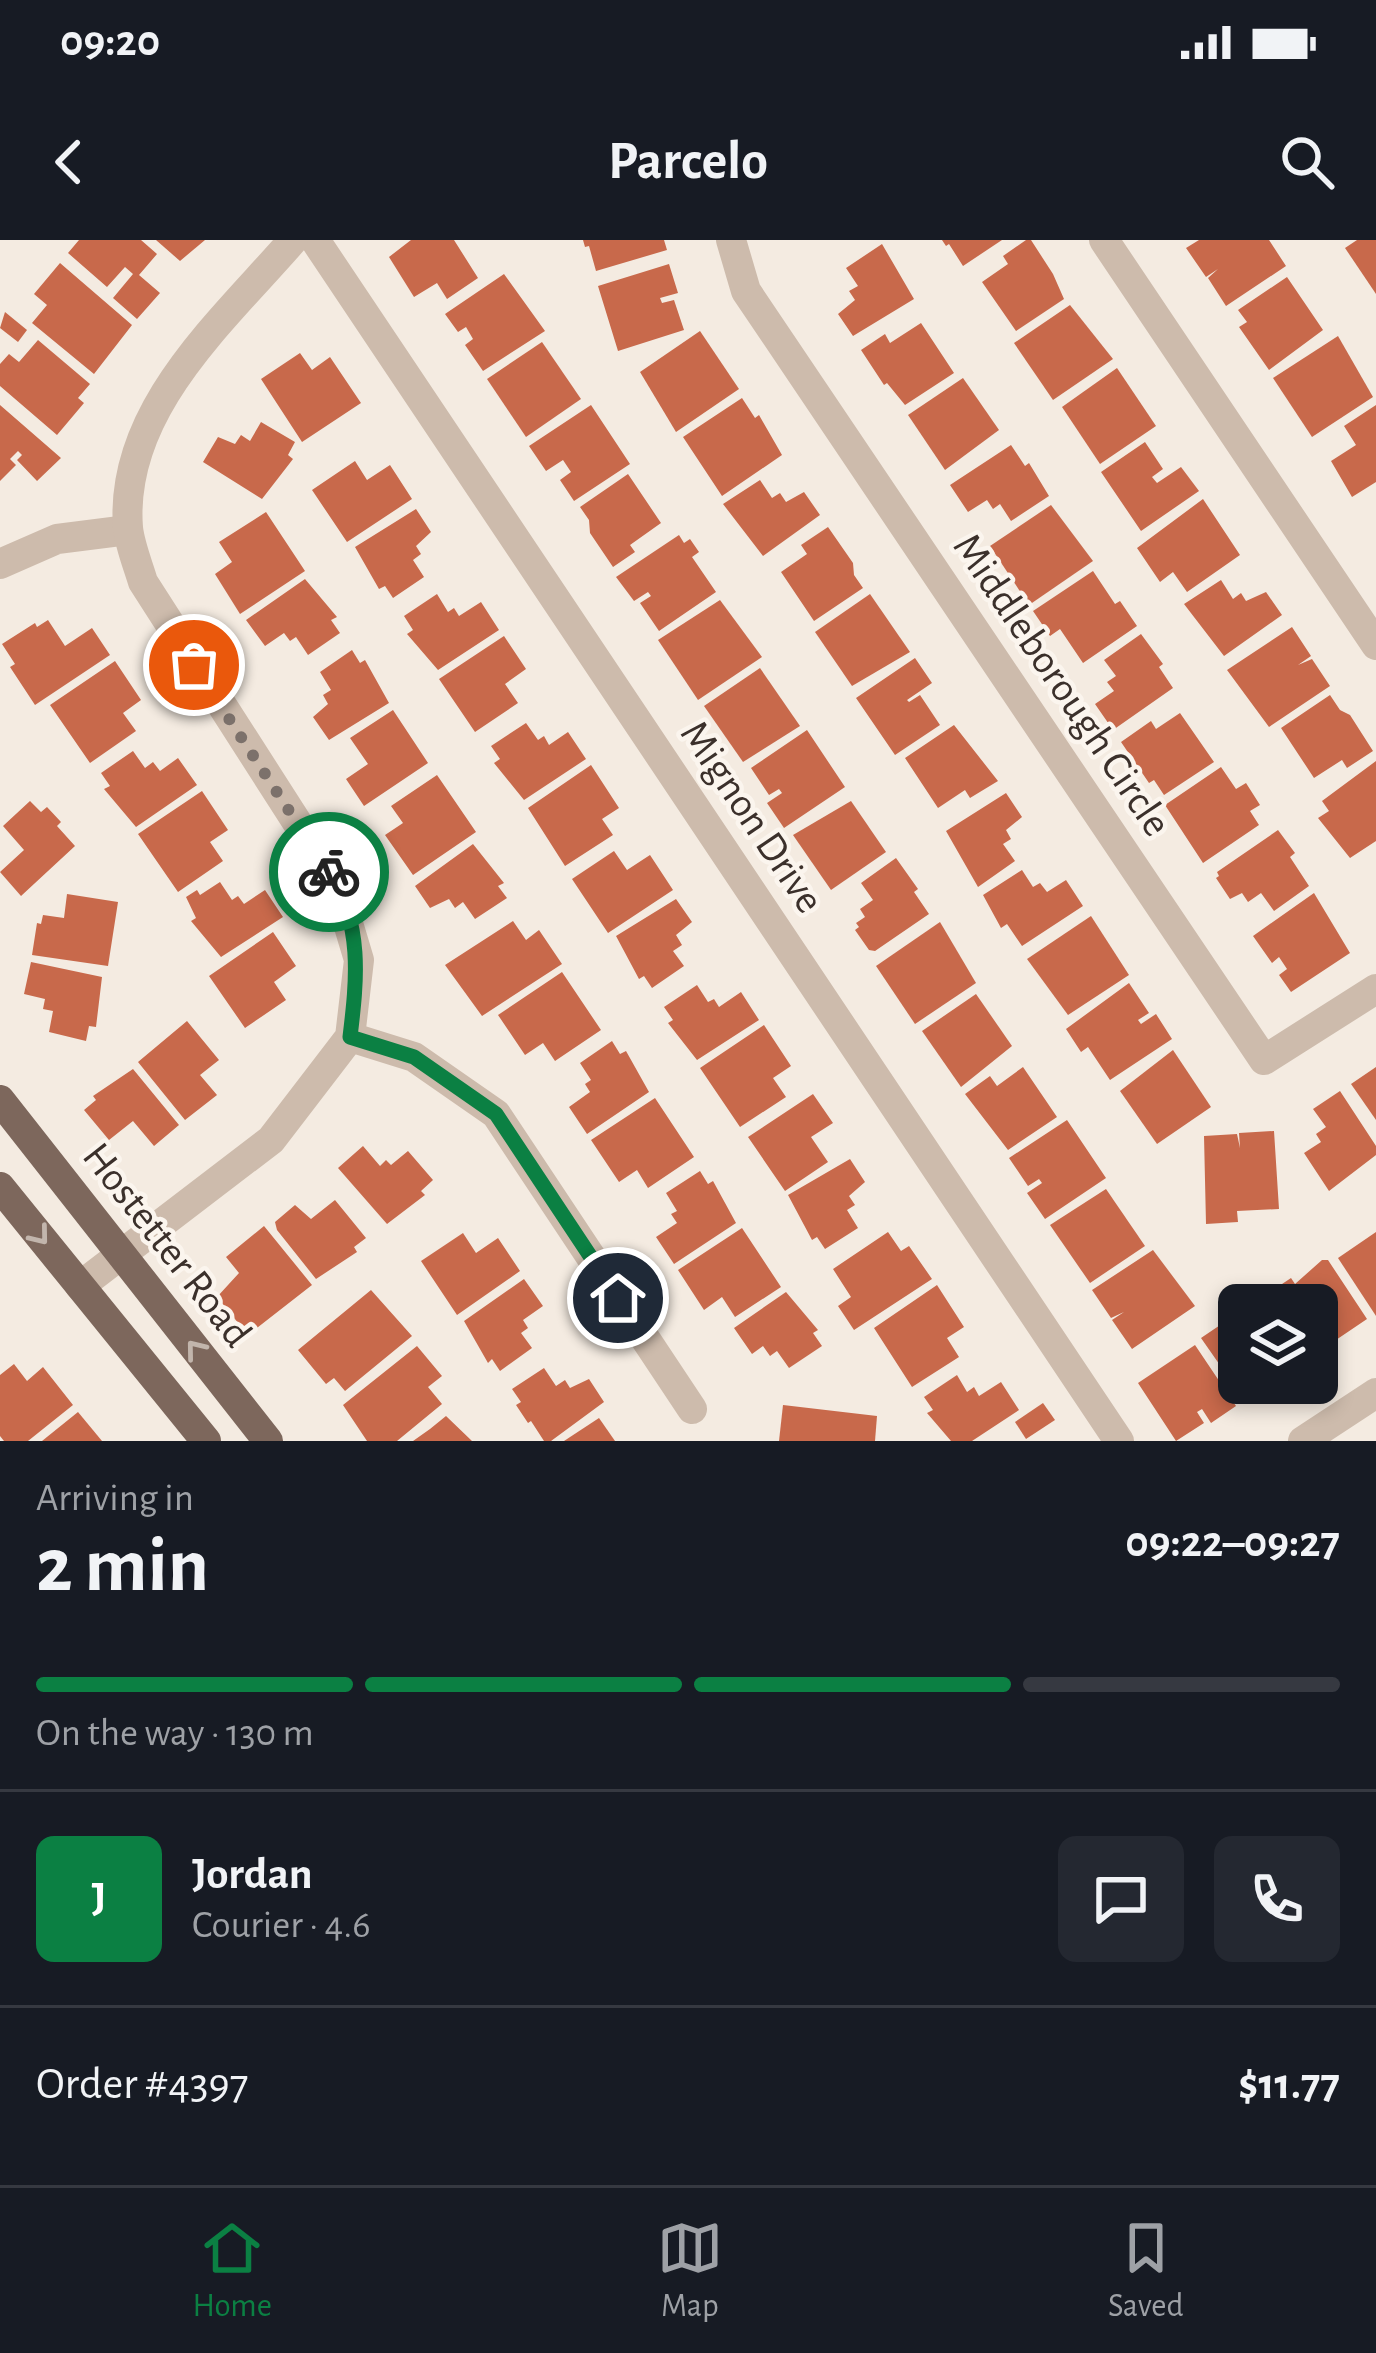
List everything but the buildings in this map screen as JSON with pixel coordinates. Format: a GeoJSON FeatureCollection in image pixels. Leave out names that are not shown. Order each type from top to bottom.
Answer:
{"type":"FeatureCollection","features":[{"type":"Feature","properties":{"kind":"main road","name":"Hostetter Road"},"geometry":{"type":"LineString","coordinates":[[0,1100],[268,1441]]}},
{"type":"Feature","properties":{"kind":"main road"},"geometry":{"type":"LineString","coordinates":[[0,1187],[206,1441]]}},
{"type":"Feature","properties":{"kind":"street"},"geometry":{"type":"LineString","coordinates":[[80,1286],[271,1140],[350,1037],[359,960],[336,883],[143,582],[128,530],[133,460],[173,379],[293,240]]}},
{"type":"Feature","properties":{"kind":"street","name":"Mignon Drive"},"geometry":{"type":"LineString","coordinates":[[315,240],[1119,1441]]}},
{"type":"Feature","properties":{"kind":"street","name":"Middleborough Circle"},"geometry":{"type":"LineString","coordinates":[[731,240],[746,291],[1264,1060],[1376,989]]}},
{"type":"Feature","properties":{"kind":"street"},"geometry":{"type":"LineString","coordinates":[[1104,240],[1376,645]]}},
{"type":"Feature","properties":{"kind":"street"},"geometry":{"type":"LineString","coordinates":[[0,564],[57,539],[128,530]]}},
{"type":"Feature","properties":{"kind":"street"},"geometry":{"type":"LineString","coordinates":[[350,1037],[414,1057],[496,1114],[692,1409]]}},
{"type":"Feature","properties":{"kind":"street"},"geometry":{"type":"LineString","coordinates":[[1303,1441],[1376,1393]]}},
{"type":"Feature","properties":{"kind":"way so far"},"geometry":{"type":"LineString","coordinates":[[194,665],[329,872]]}},
{"type":"Feature","properties":{"kind":"route"},"geometry":{"type":"LineString","coordinates":[[329,872],[359,960],[350,1037],[414,1057],[496,1114],[618,1298]]}}]}
